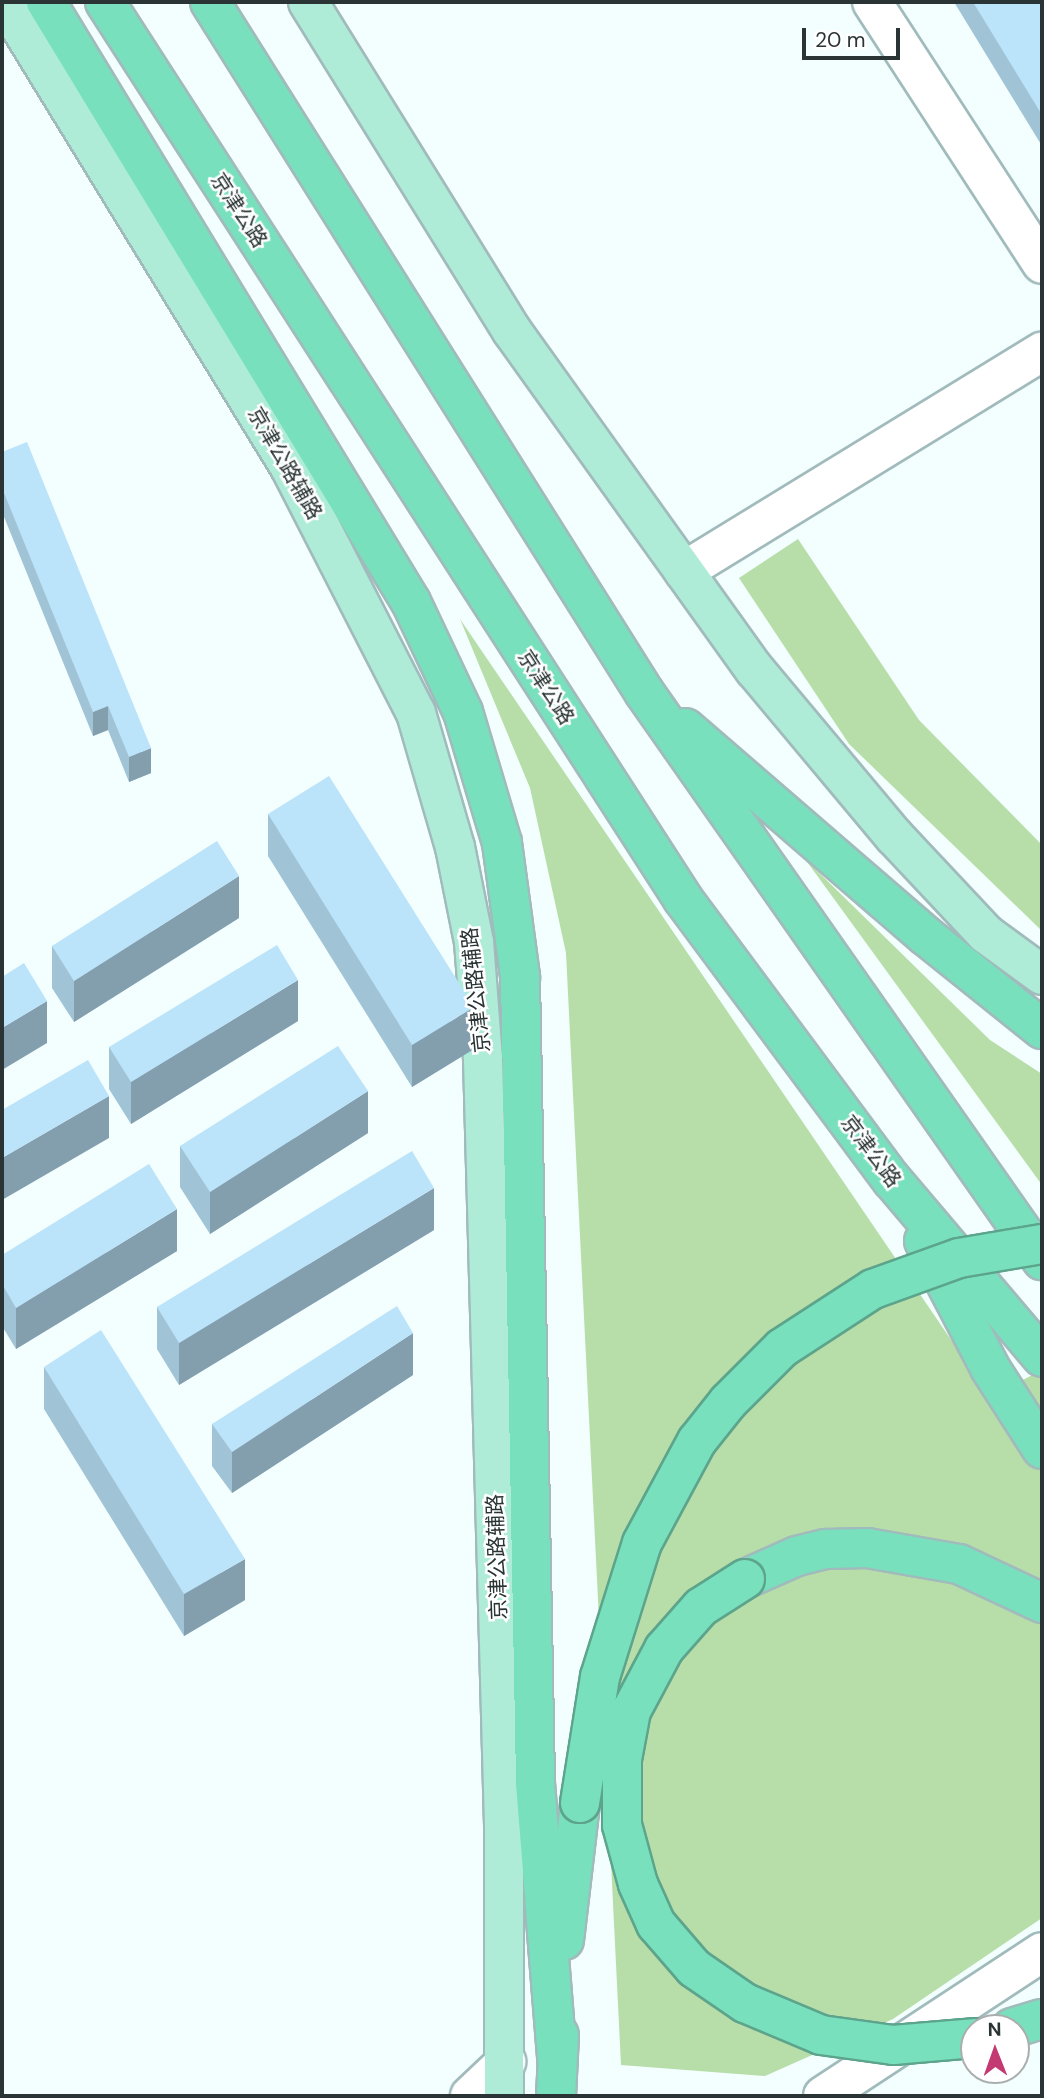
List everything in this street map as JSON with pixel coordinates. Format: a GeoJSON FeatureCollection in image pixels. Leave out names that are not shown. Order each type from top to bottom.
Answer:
{"type":"FeatureCollection","features":[{"type":"Feature","properties":{"kind":"highway"},"geometry":{"type":"LineString","coordinates":[[46,2],[85,72],[372,533],[463,712],[502,843],[513,911],[523,1052],[534,1783],[557,2058]]}},
{"type":"Feature","properties":{"kind":"highway","name":"京津公路"},"geometry":{"type":"LineString","coordinates":[[105,2],[683,899],[892,1180],[1036,1349]]}},
{"type":"Feature","properties":{"kind":"highway"},"geometry":{"type":"LineString","coordinates":[[210,2],[643,692],[1042,1260]]}},
{"type":"Feature","properties":{"kind":"highway"},"geometry":{"type":"LineString","coordinates":[[643,692],[926,936],[1042,1029]]}},
{"type":"Feature","properties":{"kind":"highway"},"geometry":{"type":"LineString","coordinates":[[892,1180],[990,1368],[1042,1449]]}},
{"type":"Feature","properties":{"kind":"highway"},"geometry":{"type":"LineString","coordinates":[[556,2096],[566,1922],[600,1677],[642,1543],[673,1481],[697,1441],[743,1385],[821,1319],[881,1285],[927,1267],[1042,1244]]}},
{"type":"Feature","properties":{"kind":"highway"},"geometry":{"type":"LineString","coordinates":[[960,2039],[893,2045],[821,2035],[745,2003],[694,1968],[656,1924],[638,1884],[622,1825],[622,1759],[631,1712],[664,1650],[701,1607],[745,1578],[797,1556],[840,1549],[913,1553],[959,1564],[1042,1603]]}},
{"type":"Feature","properties":{"kind":"main road","name":"京津公路辅路"},"geometry":{"type":"LineString","coordinates":[[5,2],[296,479],[416,713],[455,847],[474,942],[483,1059],[504,1827],[505,2079]]}},
{"type":"Feature","properties":{"kind":"main road"},"geometry":{"type":"LineString","coordinates":[[308,2],[512,331],[755,670],[894,836],[986,934],[1042,975]]}},
{"type":"Feature","properties":{"kind":"street"},"geometry":{"type":"LineString","coordinates":[[872,2],[1040,256]]}},
{"type":"Feature","properties":{"kind":"street"},"geometry":{"type":"LineString","coordinates":[[684,571],[1042,352]]}},
{"type":"Feature","properties":{"kind":"street"},"geometry":{"type":"LineString","coordinates":[[823,2096],[1042,1952]]}},
{"type":"Feature","properties":{"kind":"street"},"geometry":{"type":"LineString","coordinates":[[862,2096],[1042,1978]]}},
{"type":"Feature","properties":{"kind":"street"},"geometry":{"type":"LineString","coordinates":[[470,2096],[505,2079]]}},
{"type":"Feature","properties":{"kind":"green space"},"geometry":{"type":"Polygon","coordinates":[[[798,539],[919,720],[1042,845],[1042,931],[849,744],[739,578],[798,539]]]}},
{"type":"Feature","properties":{"kind":"green space"},"geometry":{"type":"Polygon","coordinates":[[[460,619],[990,1397],[1042,1370],[1042,1918],[893,2019],[765,2076],[621,2065],[566,953],[530,788],[460,619]]]}},
{"type":"Feature","properties":{"kind":"green space"},"geometry":{"type":"Polygon","coordinates":[[[805,859],[990,1040],[1042,1074],[1042,1185],[805,859]]]}},
{"type":"Feature","properties":{"kind":"building"},"geometry":{"type":"Polygon","coordinates":[[[973,2],[1042,2],[1042,115],[973,2]]]}},
{"type":"Feature","properties":{"kind":"building"},"geometry":{"type":"Polygon","coordinates":[[[27,442],[151,748],[129,757],[108,706],[93,712],[2,488],[2,452],[27,442]]]}},
{"type":"Feature","properties":{"kind":"building"},"geometry":{"type":"Polygon","coordinates":[[[329,776],[474,1007],[412,1045],[268,814],[329,776]]]}},
{"type":"Feature","properties":{"kind":"building"},"geometry":{"type":"Polygon","coordinates":[[[217,841],[239,876],[74,981],[52,946],[217,841]]]}},
{"type":"Feature","properties":{"kind":"building"},"geometry":{"type":"Polygon","coordinates":[[[277,945],[298,980],[131,1082],[109,1047],[277,945]]]}},
{"type":"Feature","properties":{"kind":"building"},"geometry":{"type":"Polygon","coordinates":[[[24,963],[47,1001],[2,1028],[2,977],[24,963]]]}},
{"type":"Feature","properties":{"kind":"building"},"geometry":{"type":"Polygon","coordinates":[[[338,1046],[368,1091],[210,1192],[180,1146],[338,1046]]]}},
{"type":"Feature","properties":{"kind":"building"},"geometry":{"type":"Polygon","coordinates":[[[88,1060],[109,1096],[2,1158],[2,1110],[88,1060]]]}},
{"type":"Feature","properties":{"kind":"building"},"geometry":{"type":"Polygon","coordinates":[[[412,1151],[434,1188],[179,1343],[157,1307],[412,1151]]]}},
{"type":"Feature","properties":{"kind":"building"},"geometry":{"type":"Polygon","coordinates":[[[149,1164],[177,1209],[16,1308],[2,1284],[2,1255],[149,1164]]]}},
{"type":"Feature","properties":{"kind":"building"},"geometry":{"type":"Polygon","coordinates":[[[397,1306],[413,1333],[232,1452],[212,1424],[397,1306]]]}},
{"type":"Feature","properties":{"kind":"building"},"geometry":{"type":"Polygon","coordinates":[[[101,1330],[245,1559],[184,1594],[44,1367],[101,1330]]]}}]}
